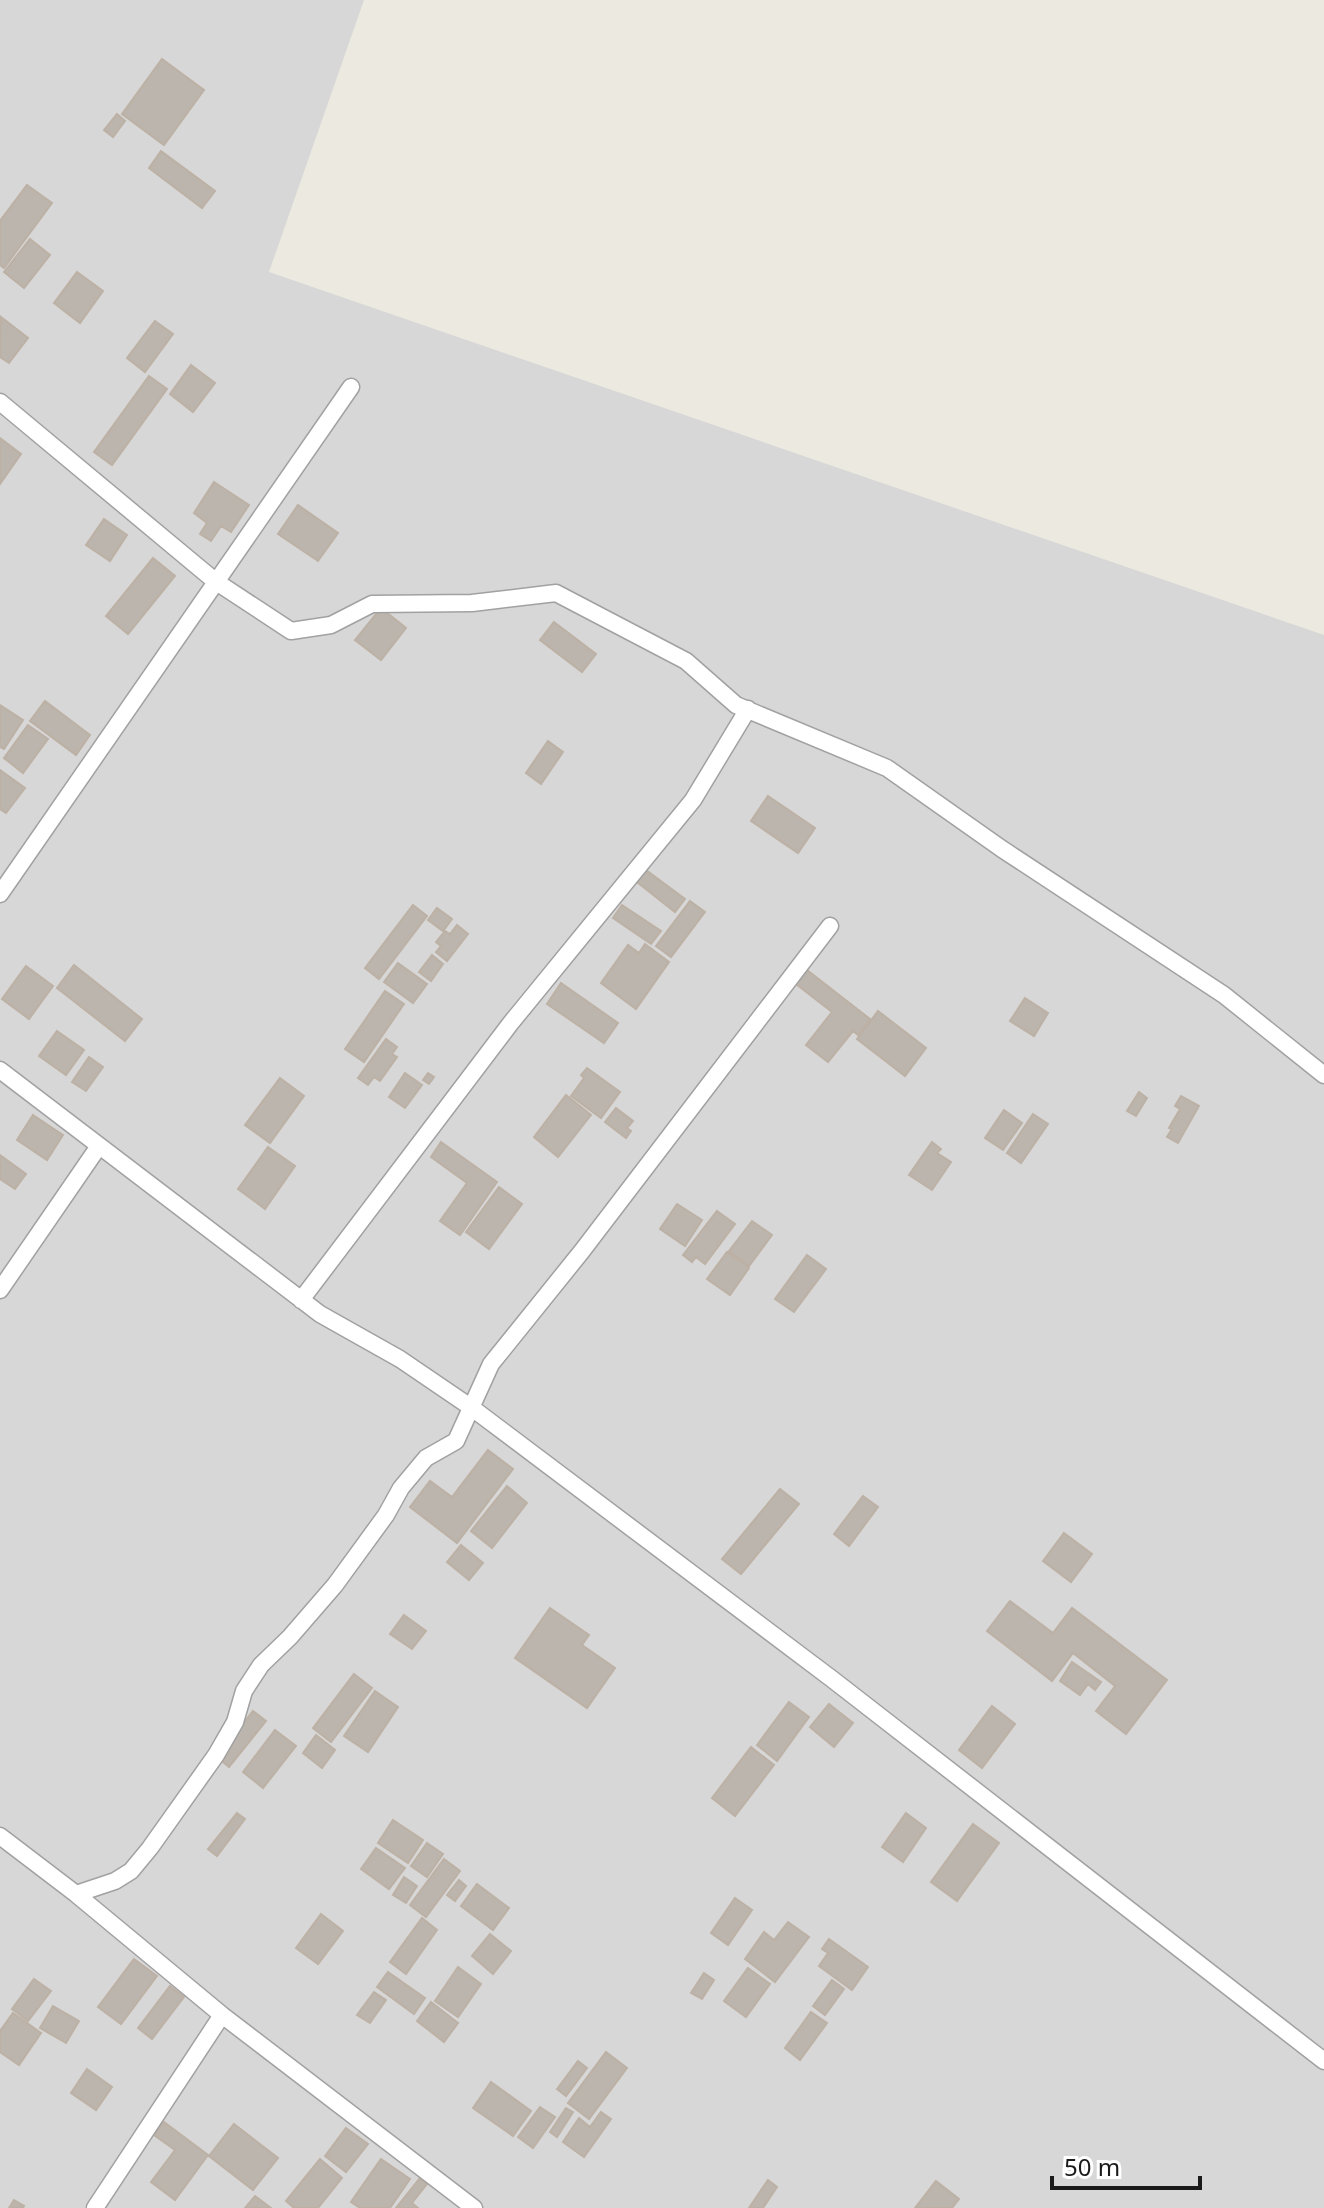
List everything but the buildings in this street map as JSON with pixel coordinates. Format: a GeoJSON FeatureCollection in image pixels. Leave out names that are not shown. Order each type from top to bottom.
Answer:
{"type":"FeatureCollection","features":[{"type":"Feature","properties":{"kind":"street"},"geometry":{"type":"LineString","coordinates":[[0,894],[351,387]]}},
{"type":"Feature","properties":{"kind":"street"},"geometry":{"type":"LineString","coordinates":[[0,402],[215,581],[291,631],[331,625],[372,604],[472,603],[556,593],[686,661],[736,705],[887,768],[1002,849],[1224,995],[1324,1075]]}},
{"type":"Feature","properties":{"kind":"street"},"geometry":{"type":"LineString","coordinates":[[301,1300],[510,1024],[693,800],[748,709]]}},
{"type":"Feature","properties":{"kind":"street"},"geometry":{"type":"LineString","coordinates":[[76,1894],[115,1881],[131,1871],[150,1848],[216,1755],[235,1722],[244,1691],[261,1665],[335,1585],[426,1458],[456,1441],[491,1364],[582,1251],[830,926]]}},
{"type":"Feature","properties":{"kind":"street"},"geometry":{"type":"LineString","coordinates":[[0,1070],[320,1314],[400,1359],[472,1408],[845,1688],[1324,2061]]}},
{"type":"Feature","properties":{"kind":"street"},"geometry":{"type":"LineString","coordinates":[[0,1290],[99,1146]]}},
{"type":"Feature","properties":{"kind":"street"},"geometry":{"type":"LineString","coordinates":[[0,1836],[76,1894],[222,2015],[474,2208]]}},
{"type":"Feature","properties":{"kind":"street"},"geometry":{"type":"LineString","coordinates":[[95,2208],[222,2015]]}},
{"type":"Feature","properties":{"kind":"shaded area"},"geometry":{"type":"Polygon","coordinates":[[[0,0],[364,0],[269,272],[1324,635],[1324,2208],[0,2208],[0,0]]]}}]}
